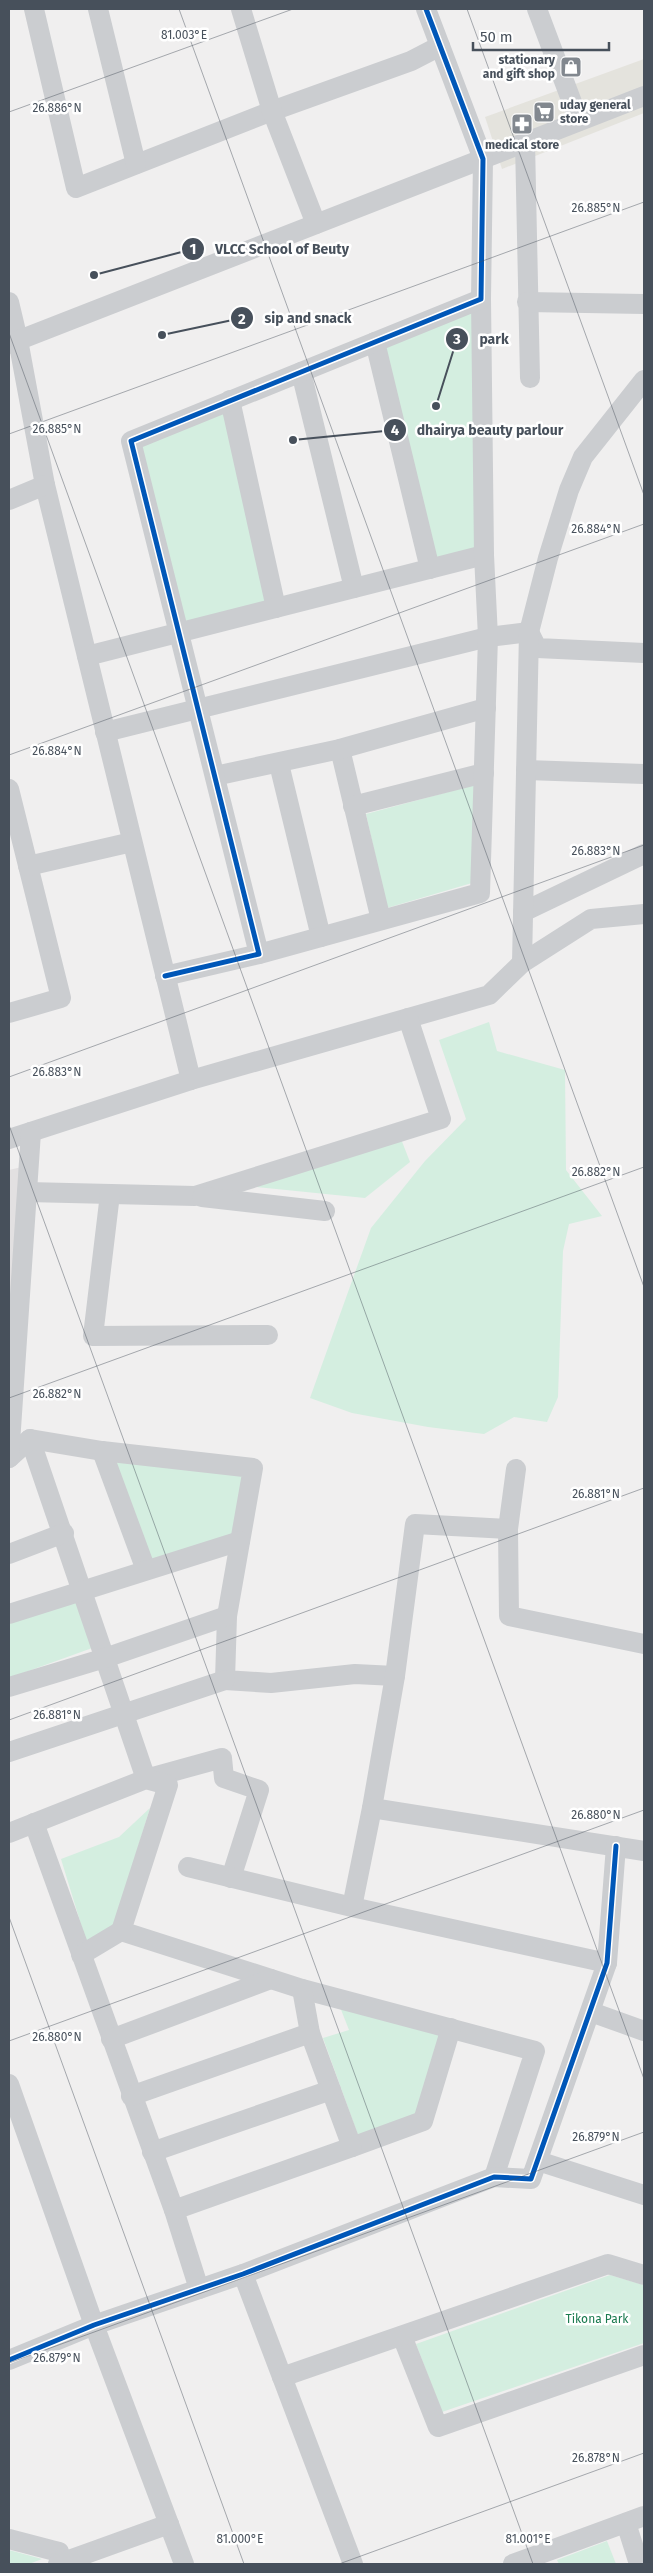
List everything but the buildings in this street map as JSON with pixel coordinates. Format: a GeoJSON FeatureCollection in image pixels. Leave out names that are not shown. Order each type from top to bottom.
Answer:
{"type":"FeatureCollection","features":[{"type":"Feature","properties":{"kind":"street"},"geometry":{"type":"LineString","coordinates":[[34,9],[76,188],[272,111],[411,61],[440,46]]}},
{"type":"Feature","properties":{"kind":"street"},"geometry":{"type":"LineString","coordinates":[[98,9],[136,164]]}},
{"type":"Feature","properties":{"kind":"street"},"geometry":{"type":"LineString","coordinates":[[241,9],[272,111],[316,224]]}},
{"type":"Feature","properties":{"kind":"street"},"geometry":{"type":"LineString","coordinates":[[165,976],[259,954],[480,893],[488,637],[484,555],[481,299],[483,159],[426,9]]}},
{"type":"Feature","properties":{"kind":"street"},"geometry":{"type":"LineString","coordinates":[[537,9],[579,122]]}},
{"type":"Feature","properties":{"kind":"street"},"geometry":{"type":"LineString","coordinates":[[14,342],[644,96]]}},
{"type":"Feature","properties":{"kind":"street"},"geometry":{"type":"LineString","coordinates":[[525,142],[530,378]]}},
{"type":"Feature","properties":{"kind":"street"},"geometry":{"type":"LineString","coordinates":[[259,954],[131,440],[481,299]]}},
{"type":"Feature","properties":{"kind":"street"},"geometry":{"type":"LineString","coordinates":[[9,302],[14,342],[45,485],[191,1080]]}},
{"type":"Feature","properties":{"kind":"street"},"geometry":{"type":"LineString","coordinates":[[527,302],[644,304]]}},
{"type":"Feature","properties":{"kind":"street"},"geometry":{"type":"LineString","coordinates":[[375,342],[430,569]]}},
{"type":"Feature","properties":{"kind":"street"},"geometry":{"type":"LineString","coordinates":[[301,372],[354,588]]}},
{"type":"Feature","properties":{"kind":"street"},"geometry":{"type":"LineString","coordinates":[[522,963],[529,632],[558,524],[583,457],[644,380]]}},
{"type":"Feature","properties":{"kind":"street"},"geometry":{"type":"LineString","coordinates":[[230,400],[276,608]]}},
{"type":"Feature","properties":{"kind":"street"},"geometry":{"type":"LineString","coordinates":[[9,500],[45,485]]}},
{"type":"Feature","properties":{"kind":"street"},"geometry":{"type":"LineString","coordinates":[[87,656],[484,555]]}},
{"type":"Feature","properties":{"kind":"street"},"geometry":{"type":"LineString","coordinates":[[105,732],[488,637],[529,632]]}},
{"type":"Feature","properties":{"kind":"street"},"geometry":{"type":"LineString","coordinates":[[529,632],[537,648],[644,653]]}},
{"type":"Feature","properties":{"kind":"street"},"geometry":{"type":"LineString","coordinates":[[215,776],[279,764],[340,749],[486,708]]}},
{"type":"Feature","properties":{"kind":"street"},"geometry":{"type":"LineString","coordinates":[[340,749],[381,920]]}},
{"type":"Feature","properties":{"kind":"street"},"geometry":{"type":"LineString","coordinates":[[279,764],[321,937]]}},
{"type":"Feature","properties":{"kind":"street"},"geometry":{"type":"LineString","coordinates":[[526,770],[644,774]]}},
{"type":"Feature","properties":{"kind":"street"},"geometry":{"type":"LineString","coordinates":[[354,806],[484,773]]}},
{"type":"Feature","properties":{"kind":"street"},"geometry":{"type":"LineString","coordinates":[[9,789],[61,998],[9,1014]]}},
{"type":"Feature","properties":{"kind":"street"},"geometry":{"type":"LineString","coordinates":[[28,866],[132,842]]}},
{"type":"Feature","properties":{"kind":"street"},"geometry":{"type":"LineString","coordinates":[[523,912],[644,854]]}},
{"type":"Feature","properties":{"kind":"street"},"geometry":{"type":"LineString","coordinates":[[9,1139],[191,1080],[489,995],[522,963],[591,919],[644,914]]}},
{"type":"Feature","properties":{"kind":"street"},"geometry":{"type":"LineString","coordinates":[[195,1196],[441,1119],[408,1018]]}},
{"type":"Feature","properties":{"kind":"street"},"geometry":{"type":"LineString","coordinates":[[9,1458],[31,1132]]}},
{"type":"Feature","properties":{"kind":"street"},"geometry":{"type":"LineString","coordinates":[[27,1192],[195,1196],[325,1211]]}},
{"type":"Feature","properties":{"kind":"street"},"geometry":{"type":"LineString","coordinates":[[110,1194],[93,1336],[268,1335]]}},
{"type":"Feature","properties":{"kind":"street"},"geometry":{"type":"LineString","coordinates":[[9,1458],[30,1439]]}},
{"type":"Feature","properties":{"kind":"street"},"geometry":{"type":"LineString","coordinates":[[30,1439],[102,1451],[253,1468],[227,1616],[224,1680]]}},
{"type":"Feature","properties":{"kind":"street"},"geometry":{"type":"LineString","coordinates":[[30,1439],[64,1533],[81,1592],[146,1779]]}},
{"type":"Feature","properties":{"kind":"street"},"geometry":{"type":"LineString","coordinates":[[102,1451],[146,1570]]}},
{"type":"Feature","properties":{"kind":"street"},"geometry":{"type":"LineString","coordinates":[[516,1469],[508,1529],[509,1616],[644,1644]]}},
{"type":"Feature","properties":{"kind":"street"},"geometry":{"type":"LineString","coordinates":[[352,1907],[372,1808],[395,1676],[415,1524],[508,1529]]}},
{"type":"Feature","properties":{"kind":"street"},"geometry":{"type":"LineString","coordinates":[[9,1554],[64,1533]]}},
{"type":"Feature","properties":{"kind":"street"},"geometry":{"type":"LineString","coordinates":[[9,1614],[240,1541]]}},
{"type":"Feature","properties":{"kind":"street"},"geometry":{"type":"LineString","coordinates":[[9,1687],[105,1658],[227,1616]]}},
{"type":"Feature","properties":{"kind":"street"},"geometry":{"type":"LineString","coordinates":[[9,1752],[224,1680],[271,1683],[356,1674],[395,1676]]}},
{"type":"Feature","properties":{"kind":"street"},"geometry":{"type":"LineString","coordinates":[[9,1833],[146,1779],[222,1758],[224,1778],[259,1790],[230,1878]]}},
{"type":"Feature","properties":{"kind":"street"},"geometry":{"type":"LineString","coordinates":[[81,1955],[121,1931],[168,1785],[146,1779]]}},
{"type":"Feature","properties":{"kind":"street"},"geometry":{"type":"LineString","coordinates":[[372,1808],[644,1851]]}},
{"type":"Feature","properties":{"kind":"street"},"geometry":{"type":"LineString","coordinates":[[34,1823],[131,2096],[174,2210],[199,2289]]}},
{"type":"Feature","properties":{"kind":"street"},"geometry":{"type":"LineString","coordinates":[[9,2360],[94,2325],[243,2274],[494,2177],[531,2179],[607,1964],[616,1846]]}},
{"type":"Feature","properties":{"kind":"street"},"geometry":{"type":"LineString","coordinates":[[188,1867],[352,1907],[607,1964]]}},
{"type":"Feature","properties":{"kind":"street"},"geometry":{"type":"LineString","coordinates":[[121,1931],[302,1989],[535,2051],[494,2177]]}},
{"type":"Feature","properties":{"kind":"street"},"geometry":{"type":"LineString","coordinates":[[111,2038],[271,1979]]}},
{"type":"Feature","properties":{"kind":"street"},"geometry":{"type":"LineString","coordinates":[[302,1989],[310,2033],[352,2147]]}},
{"type":"Feature","properties":{"kind":"street"},"geometry":{"type":"LineString","coordinates":[[590,2012],[644,2030]]}},
{"type":"Feature","properties":{"kind":"street"},"geometry":{"type":"LineString","coordinates":[[174,2210],[423,2121],[451,2028]]}},
{"type":"Feature","properties":{"kind":"street"},"geometry":{"type":"LineString","coordinates":[[131,2096],[310,2033]]}},
{"type":"Feature","properties":{"kind":"street"},"geometry":{"type":"LineString","coordinates":[[9,2084],[94,2325],[184,2564]]}},
{"type":"Feature","properties":{"kind":"street"},"geometry":{"type":"LineString","coordinates":[[152,2152],[331,2090]]}},
{"type":"Feature","properties":{"kind":"street"},"geometry":{"type":"LineString","coordinates":[[538,2161],[644,2195]]}},
{"type":"Feature","properties":{"kind":"street"},"geometry":{"type":"LineString","coordinates":[[282,2377],[608,2264],[644,2275]]}},
{"type":"Feature","properties":{"kind":"street"},"geometry":{"type":"LineString","coordinates":[[243,2274],[353,2564]]}},
{"type":"Feature","properties":{"kind":"street"},"geometry":{"type":"LineString","coordinates":[[402,2336],[438,2427],[644,2355]]}},
{"type":"Feature","properties":{"kind":"street"},"geometry":{"type":"LineString","coordinates":[[513,2564],[549,2558],[635,2520],[639,2564]]}},
{"type":"Feature","properties":{"kind":"street"},"geometry":{"type":"LineString","coordinates":[[9,2539],[59,2552],[60,2564],[170,2524]]}},
{"type":"Feature","properties":{"kind":"shaded area"},"geometry":{"type":"Polygon","coordinates":[[[644,59],[644,113],[502,169],[485,117],[644,59]]]}},
{"type":"Feature","properties":{"kind":"shaded area"},"geometry":{"type":"Polygon","coordinates":[[[26,1166],[9,1376],[9,1170],[26,1166]]]}},
{"type":"Feature","properties":{"kind":"green space"},"geometry":{"type":"Polygon","coordinates":[[[475,311],[481,556],[435,562],[382,348],[475,311]]]}},
{"type":"Feature","properties":{"kind":"green space"},"geometry":{"type":"Polygon","coordinates":[[[226,412],[274,601],[185,624],[141,446],[226,412]]]}},
{"type":"Feature","properties":{"kind":"green space"},"geometry":{"type":"Polygon","coordinates":[[[474,785],[472,883],[387,908],[366,814],[474,785]]]}},
{"type":"Feature","properties":{"kind":"green space"},"geometry":{"type":"Polygon","coordinates":[[[489,1022],[497,1051],[565,1070],[566,1170],[602,1216],[569,1224],[563,1251],[558,1397],[547,1422],[514,1417],[484,1434],[428,1427],[352,1413],[310,1398],[371,1228],[425,1161],[466,1119],[439,1040],[489,1022]]]}},
{"type":"Feature","properties":{"kind":"green space"},"geometry":{"type":"Polygon","coordinates":[[[401,1139],[410,1162],[365,1198],[246,1186],[401,1139]]]}},
{"type":"Feature","properties":{"kind":"green space"},"geometry":{"type":"Polygon","coordinates":[[[112,1462],[247,1473],[236,1536],[148,1561],[112,1462]]]}},
{"type":"Feature","properties":{"kind":"green space"},"geometry":{"type":"Polygon","coordinates":[[[75,1600],[95,1647],[9,1678],[9,1622],[75,1600]]]}},
{"type":"Feature","properties":{"kind":"green space"},"geometry":{"type":"Polygon","coordinates":[[[150,1808],[114,1925],[87,1944],[61,1859],[119,1837],[150,1808]]]}},
{"type":"Feature","properties":{"kind":"green space"},"geometry":{"type":"Polygon","coordinates":[[[340,2007],[442,2034],[418,2117],[359,2138],[323,2038],[349,2030],[340,2007]]]}},
{"type":"Feature","properties":{"kind":"green space","name":"Tikona Park"},"geometry":{"type":"Polygon","coordinates":[[[610,2275],[644,2285],[644,2343],[442,2412],[416,2344],[610,2275]]]}},
{"type":"Feature","properties":{"kind":"green space"},"geometry":{"type":"Polygon","coordinates":[[[607,2541],[616,2564],[559,2564],[557,2560],[607,2541]]]}},
{"type":"Feature","properties":{"kind":"green space"},"geometry":{"type":"Polygon","coordinates":[[[9,2550],[42,2559],[29,2564],[9,2564],[9,2550]]]}},
{"type":"Feature","properties":{"kind":"cycle path"},"geometry":{"type":"LineString","coordinates":[[165,976],[259,954],[131,441],[481,299],[483,159],[426,9]]}},
{"type":"Feature","properties":{"kind":"cycle path"},"geometry":{"type":"LineString","coordinates":[[9,2360],[94,2325],[243,2274],[494,2177],[531,2179],[607,1963],[616,1846]]}},
{"type":"Feature","properties":{"kind":"place","name":"stationary and gift shop"},"geometry":{"type":"Point","coordinates":[571,67]}},
{"type":"Feature","properties":{"kind":"place","name":"uday general store"},"geometry":{"type":"Point","coordinates":[544,112]}},
{"type":"Feature","properties":{"kind":"place","name":"medical store"},"geometry":{"type":"Point","coordinates":[522,124]}},
{"type":"Feature","properties":{"kind":"place","name":"VLCC School of Beuty"},"geometry":{"type":"Point","coordinates":[94,275]}},
{"type":"Feature","properties":{"kind":"place","name":"sip and snack"},"geometry":{"type":"Point","coordinates":[162,335]}},
{"type":"Feature","properties":{"kind":"place","name":"park"},"geometry":{"type":"Point","coordinates":[436,406]}},
{"type":"Feature","properties":{"kind":"place","name":"dhairya beauty parlour"},"geometry":{"type":"Point","coordinates":[293,440]}}]}
